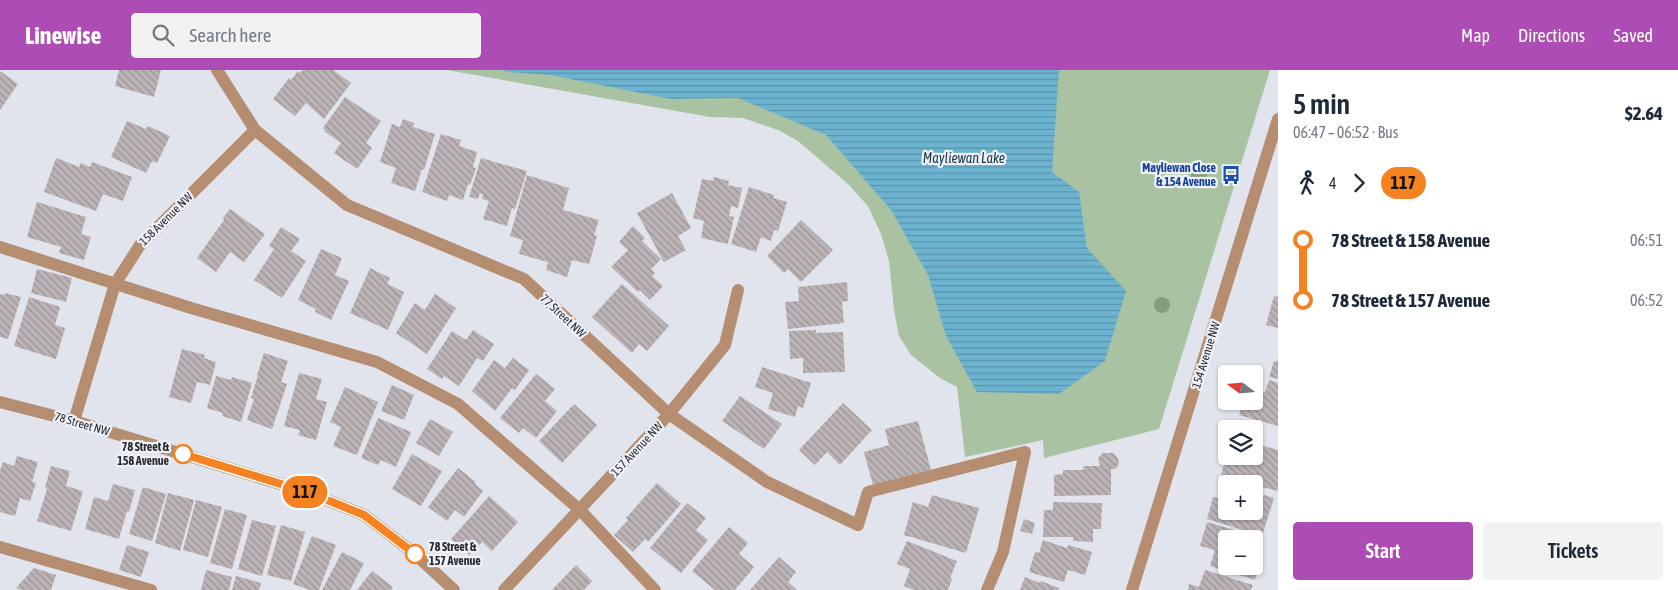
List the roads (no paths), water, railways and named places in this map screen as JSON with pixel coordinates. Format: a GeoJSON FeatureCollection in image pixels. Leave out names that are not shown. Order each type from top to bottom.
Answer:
{"type":"FeatureCollection","features":[{"type":"Feature","properties":{"kind":"street"},"geometry":{"type":"LineString","coordinates":[[217,70],[255,130]]}},
{"type":"Feature","properties":{"kind":"street","name":"154 Avenue NW"},"geometry":{"type":"LineString","coordinates":[[1132,590],[1278,119]]}},
{"type":"Feature","properties":{"kind":"street","name":"158 Avenue NW"},"geometry":{"type":"LineString","coordinates":[[74,421],[115,284],[140,245],[255,130]]}},
{"type":"Feature","properties":{"kind":"street","name":"77 Street NW"},"geometry":{"type":"LineString","coordinates":[[255,130],[347,205],[524,279],[669,414],[767,482],[858,525],[868,492],[1025,452],[1003,552],[987,590]]}},
{"type":"Feature","properties":{"kind":"street"},"geometry":{"type":"LineString","coordinates":[[0,247],[191,308],[377,362],[458,404],[580,510],[655,590]]}},
{"type":"Feature","properties":{"kind":"street","name":"157 Avenue NW"},"geometry":{"type":"LineString","coordinates":[[504,590],[669,414],[725,345],[738,290]]}},
{"type":"Feature","properties":{"kind":"street","name":"78 Street NW"},"geometry":{"type":"LineString","coordinates":[[0,402],[74,421],[310,493],[364,515],[415,554],[454,590]]}},
{"type":"Feature","properties":{"kind":"street"},"geometry":{"type":"LineString","coordinates":[[0,547],[150,590]]}},
{"type":"Feature","properties":{"kind":"water","name":"Mayliewan Lake"},"geometry":{"type":"Polygon","coordinates":[[[503,70],[1059,70],[1052,172],[1079,192],[1087,248],[1126,291],[1105,361],[1059,394],[977,392],[946,336],[928,275],[891,210],[826,135],[738,98],[671,99],[550,75],[507,72],[503,70]]]}},
{"type":"Feature","properties":{"kind":"place","name":"Mayliewan Close & 154 Avenue"},"geometry":{"type":"Point","coordinates":[1231,175]}},
{"type":"Feature","properties":{"kind":"place","name":"78 Street & 158 Avenue"},"geometry":{"type":"Point","coordinates":[183,454]}},
{"type":"Feature","properties":{"kind":"place","name":"78 Street & 157 Avenue"},"geometry":{"type":"Point","coordinates":[415,554]}}]}
